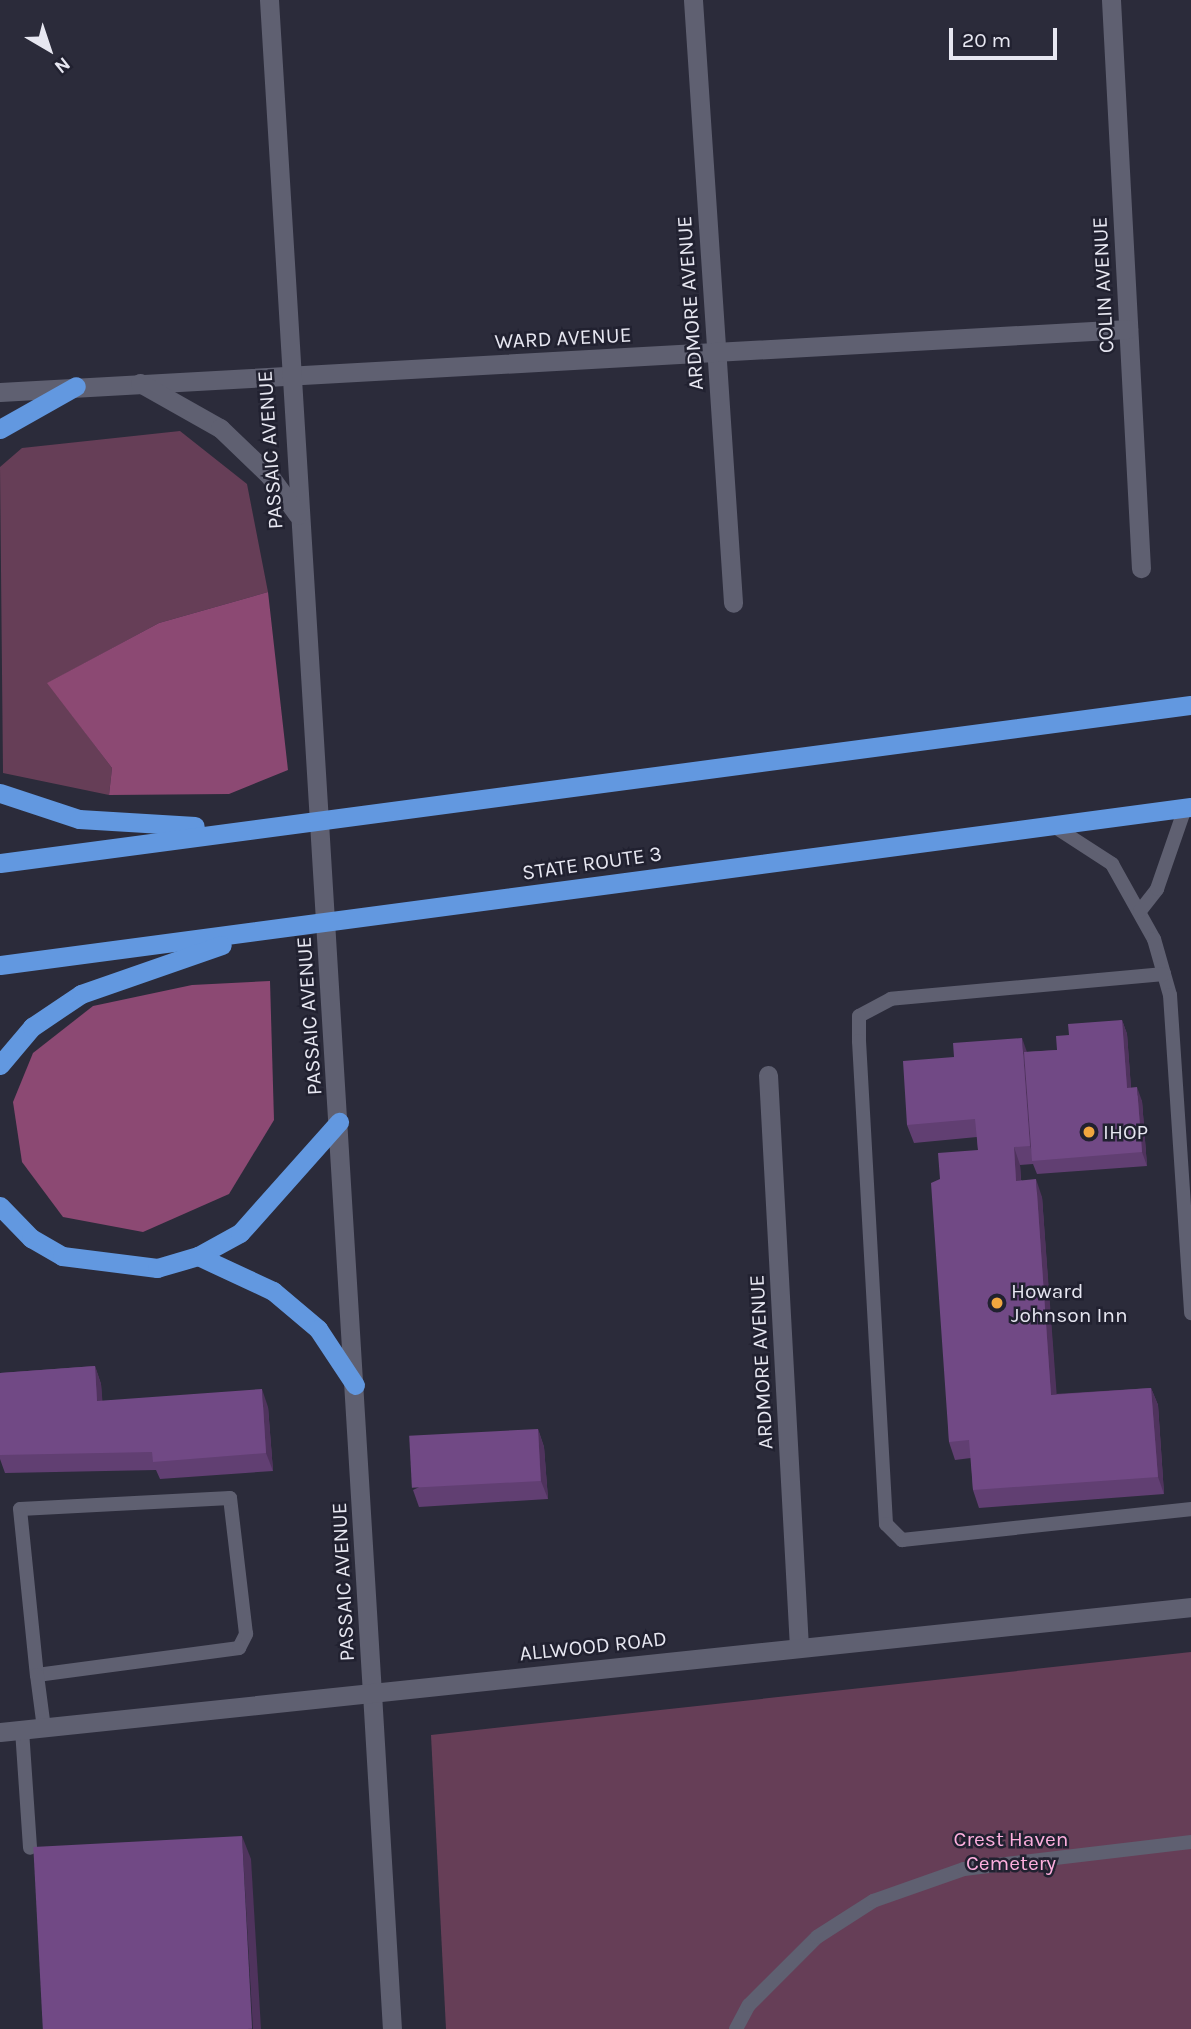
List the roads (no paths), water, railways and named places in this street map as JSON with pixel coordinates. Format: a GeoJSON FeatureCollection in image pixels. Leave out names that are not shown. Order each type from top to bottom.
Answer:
{"type":"FeatureCollection","features":[{"type":"Feature","properties":{"kind":"highway"},"geometry":{"type":"LineString","coordinates":[[0,429],[76,386]]}},
{"type":"Feature","properties":{"kind":"highway"},"geometry":{"type":"LineString","coordinates":[[0,863],[1191,705]]}},
{"type":"Feature","properties":{"kind":"highway"},"geometry":{"type":"LineString","coordinates":[[0,793],[35,808],[128,826],[266,826]]}},
{"type":"Feature","properties":{"kind":"highway","name":"STATE ROUTE 3"},"geometry":{"type":"LineString","coordinates":[[0,965],[1188,807]]}},
{"type":"Feature","properties":{"kind":"highway"},"geometry":{"type":"LineString","coordinates":[[0,1065],[32,1027],[81,994],[273,929]]}},
{"type":"Feature","properties":{"kind":"highway"},"geometry":{"type":"LineString","coordinates":[[0,1206],[31,1238],[62,1256],[157,1268],[198,1256],[240,1233],[339,1122]]}},
{"type":"Feature","properties":{"kind":"highway"},"geometry":{"type":"LineString","coordinates":[[198,1256],[273,1291],[318,1329],[355,1385]]}},
{"type":"Feature","properties":{"kind":"street","name":"PASSAIC AVENUE"},"geometry":{"type":"LineString","coordinates":[[269,0],[287,377],[299,517],[342,1167],[392,2029]]}},
{"type":"Feature","properties":{"kind":"street","name":"ARDMORE AVENUE"},"geometry":{"type":"LineString","coordinates":[[693,0],[733,603]]}},
{"type":"Feature","properties":{"kind":"street","name":"COLIN AVENUE"},"geometry":{"type":"LineString","coordinates":[[1111,0],[1141,568]]}},
{"type":"Feature","properties":{"kind":"street","name":"WARD AVENUE"},"geometry":{"type":"LineString","coordinates":[[0,392],[1128,329]]}},
{"type":"Feature","properties":{"kind":"street"},"geometry":{"type":"LineString","coordinates":[[140,383],[220,428],[269,475],[299,517]]}},
{"type":"Feature","properties":{"kind":"street","name":"ARDMORE AVENUE"},"geometry":{"type":"LineString","coordinates":[[768,1075],[799,1647]]}},
{"type":"Feature","properties":{"kind":"street","name":"ALLWOOD ROAD"},"geometry":{"type":"LineString","coordinates":[[0,1732],[1191,1607]]}},
{"type":"Feature","properties":{"kind":"lane"},"geometry":{"type":"LineString","coordinates":[[1140,911],[1157,889],[1188,807]]}},
{"type":"Feature","properties":{"kind":"lane"},"geometry":{"type":"LineString","coordinates":[[1052,825],[1112,863],[1140,911],[1164,974],[1191,1313]]}},
{"type":"Feature","properties":{"kind":"lane"},"geometry":{"type":"LineString","coordinates":[[1164,974],[891,999],[859,1016],[886,1524],[902,1540],[990,1534],[1191,1509]]}},
{"type":"Feature","properties":{"kind":"lane"},"geometry":{"type":"LineString","coordinates":[[37,1675],[239,1648],[246,1634],[230,1498],[20,1509],[37,1675],[44,1728]]}},
{"type":"Feature","properties":{"kind":"lane"},"geometry":{"type":"LineString","coordinates":[[22,1730],[30,1848]]}},
{"type":"Feature","properties":{"kind":"lane"},"geometry":{"type":"LineString","coordinates":[[736,2029],[749,2005],[817,1937],[873,1901],[964,1870],[1191,1842]]}},
{"type":"Feature","properties":{"kind":"place","name":"IHOP"},"geometry":{"type":"Point","coordinates":[1089,1132]}},
{"type":"Feature","properties":{"kind":"place","name":"Howard Johnson Inn"},"geometry":{"type":"Point","coordinates":[997,1303]}},
{"type":"Feature","properties":{"kind":"park label","name":"Crest Haven Cemetery"},"geometry":{"type":"Point","coordinates":[1011,1851]}}]}
